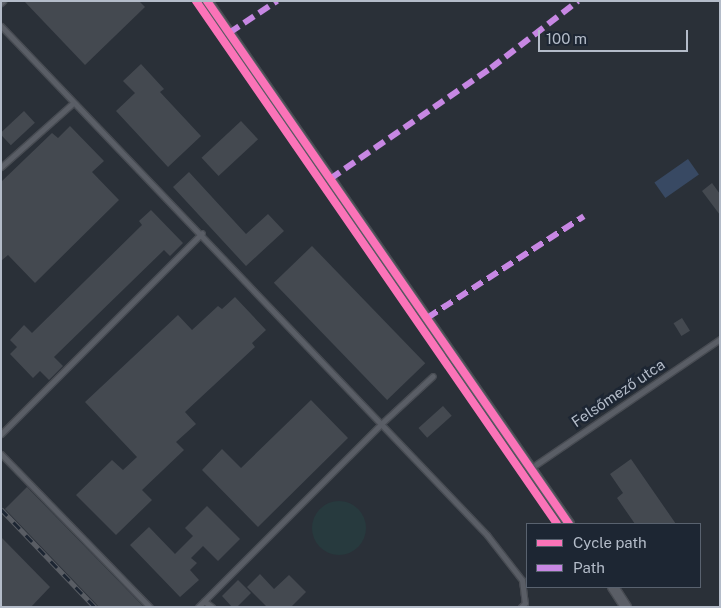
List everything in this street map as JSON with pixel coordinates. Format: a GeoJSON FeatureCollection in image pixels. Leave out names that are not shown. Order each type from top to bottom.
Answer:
{"type":"FeatureCollection","features":[{"type":"Feature","properties":{"kind":"street"},"geometry":{"type":"LineString","coordinates":[[207,1],[569,523]]}},
{"type":"Feature","properties":{"kind":"street"},"geometry":{"type":"LineString","coordinates":[[614,588],[626,607]]}},
{"type":"Feature","properties":{"kind":"lane"},"geometry":{"type":"LineString","coordinates":[[1,26],[72,104],[202,233],[487,535],[522,580],[525,603],[521,607]]}},
{"type":"Feature","properties":{"kind":"lane"},"geometry":{"type":"LineString","coordinates":[[1,167],[72,104]]}},
{"type":"Feature","properties":{"kind":"lane"},"geometry":{"type":"LineString","coordinates":[[1,434],[202,233]]}},
{"type":"Feature","properties":{"kind":"lane","name":"Felsőmező utca"},"geometry":{"type":"LineString","coordinates":[[531,468],[720,339]]}},
{"type":"Feature","properties":{"kind":"lane"},"geometry":{"type":"LineString","coordinates":[[198,607],[382,423],[433,376]]}},
{"type":"Feature","properties":{"kind":"lane"},"geometry":{"type":"LineString","coordinates":[[1,454],[150,607]]}},
{"type":"Feature","properties":{"kind":"lane"},"geometry":{"type":"LineString","coordinates":[[204,601],[212,607]]}},
{"type":"Feature","properties":{"kind":"green space"},"geometry":{"type":"Polygon","coordinates":[[[339,501],[349,503],[358,509],[364,518],[366,528],[364,538],[358,547],[349,553],[339,555],[329,553],[320,547],[314,538],[312,528],[314,518],[320,509],[329,503],[339,501]]]}},
{"type":"Feature","properties":{"kind":"water"},"geometry":{"type":"Polygon","coordinates":[[[688,159],[699,175],[665,198],[654,183],[688,159]]]}},
{"type":"Feature","properties":{"kind":"building"},"geometry":{"type":"Polygon","coordinates":[[[24,1],[139,1],[145,7],[85,65],[24,1]]]}},
{"type":"Feature","properties":{"kind":"building"},"geometry":{"type":"Polygon","coordinates":[[[141,64],[164,89],[160,92],[201,136],[168,167],[116,111],[135,93],[123,81],[141,64]]]}},
{"type":"Feature","properties":{"kind":"building"},"geometry":{"type":"Polygon","coordinates":[[[24,111],[35,123],[11,145],[1,132],[24,111]]]}},
{"type":"Feature","properties":{"kind":"building"},"geometry":{"type":"Polygon","coordinates":[[[241,121],[258,139],[219,176],[202,158],[241,121]]]}},
{"type":"Feature","properties":{"kind":"building"},"geometry":{"type":"Polygon","coordinates":[[[70,126],[104,161],[92,172],[119,200],[35,283],[8,255],[1,261],[1,182],[52,133],[58,138],[70,126]]]}},
{"type":"Feature","properties":{"kind":"building"},"geometry":{"type":"Polygon","coordinates":[[[189,172],[246,234],[268,214],[284,231],[246,266],[173,187],[189,172]]]}},
{"type":"Feature","properties":{"kind":"building"},"geometry":{"type":"Polygon","coordinates":[[[712,183],[720,194],[720,215],[702,191],[712,183]]]}},
{"type":"Feature","properties":{"kind":"building"},"geometry":{"type":"Polygon","coordinates":[[[151,210],[183,243],[170,256],[164,250],[54,357],[63,366],[49,380],[40,371],[33,378],[10,354],[17,347],[10,340],[24,325],[32,333],[142,225],[139,221],[151,210]]]}},
{"type":"Feature","properties":{"kind":"building"},"geometry":{"type":"Polygon","coordinates":[[[312,246],[425,363],[387,400],[274,283],[312,246]]]}},
{"type":"Feature","properties":{"kind":"building"},"geometry":{"type":"Polygon","coordinates":[[[235,297],[266,330],[252,343],[255,347],[185,412],[196,424],[176,442],[184,450],[142,490],[152,500],[116,535],[76,495],[112,460],[123,470],[137,457],[85,402],[178,315],[192,330],[218,306],[222,309],[235,297]]]}},
{"type":"Feature","properties":{"kind":"building"},"geometry":{"type":"Polygon","coordinates":[[[682,318],[690,331],[681,336],[674,323],[682,318]]]}},
{"type":"Feature","properties":{"kind":"building"},"geometry":{"type":"Polygon","coordinates":[[[311,400],[348,438],[258,527],[202,470],[222,449],[241,468],[311,400]]]}},
{"type":"Feature","properties":{"kind":"building"},"geometry":{"type":"Polygon","coordinates":[[[443,406],[452,416],[427,438],[418,428],[443,406]]]}},
{"type":"Feature","properties":{"kind":"building"},"geometry":{"type":"Polygon","coordinates":[[[631,459],[675,523],[634,523],[617,498],[623,493],[610,474],[631,459]]]}},
{"type":"Feature","properties":{"kind":"building"},"geometry":{"type":"Polygon","coordinates":[[[27,487],[144,607],[99,607],[5,509],[27,487]]]}},
{"type":"Feature","properties":{"kind":"building"},"geometry":{"type":"Polygon","coordinates":[[[207,506],[240,539],[218,561],[203,546],[191,558],[197,563],[190,570],[199,580],[180,597],[130,545],[149,527],[175,554],[193,536],[185,528],[207,506]]]}},
{"type":"Feature","properties":{"kind":"building"},"geometry":{"type":"Polygon","coordinates":[[[1,537],[50,587],[31,607],[1,607],[1,537]]]}},
{"type":"Feature","properties":{"kind":"building"},"geometry":{"type":"Polygon","coordinates":[[[260,574],[274,589],[289,575],[306,592],[291,607],[267,607],[247,587],[260,574]]]}},
{"type":"Feature","properties":{"kind":"building"},"geometry":{"type":"Polygon","coordinates":[[[238,580],[251,593],[237,607],[232,607],[222,596],[238,580]]]}},
{"type":"Feature","properties":{"kind":"railway"},"geometry":{"type":"LineString","coordinates":[[1,509],[95,607]]}},
{"type":"Feature","properties":{"kind":"marked path"},"geometry":{"type":"LineString","coordinates":[[229,33],[277,1]]}},
{"type":"Feature","properties":{"kind":"marked path"},"geometry":{"type":"LineString","coordinates":[[330,179],[491,68],[578,1]]}},
{"type":"Feature","properties":{"kind":"marked path"},"geometry":{"type":"LineString","coordinates":[[427,318],[584,216]]}},
{"type":"Feature","properties":{"kind":"cycle path"},"geometry":{"type":"LineString","coordinates":[[196,1],[556,523]]}},
{"type":"Feature","properties":{"kind":"cycle path"},"geometry":{"type":"LineString","coordinates":[[207,1],[568,523]]}}]}
